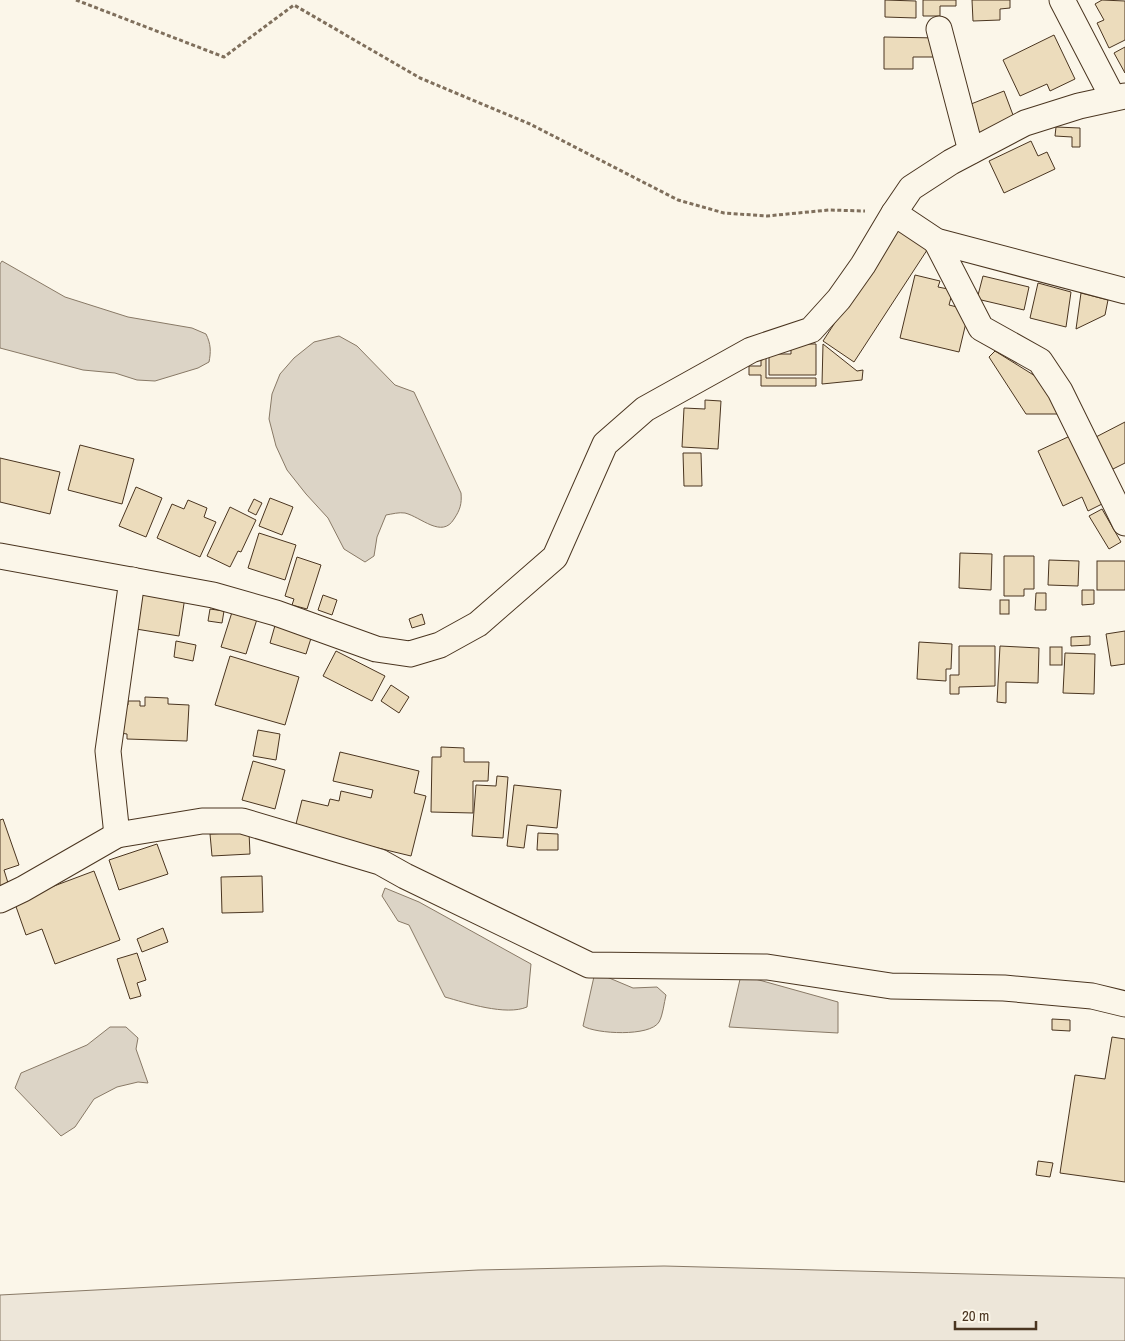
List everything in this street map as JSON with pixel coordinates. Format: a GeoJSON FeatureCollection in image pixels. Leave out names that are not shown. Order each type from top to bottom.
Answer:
{"type":"FeatureCollection","features":[{"type":"Feature","properties":{"kind":"street"},"geometry":{"type":"LineString","coordinates":[[0,556],[213,595],[276,613],[376,650],[410,654],[440,645],[478,624],[555,557],[605,444],[645,409],[751,350],[811,330],[839,299],[912,188],[951,162],[1025,123],[1078,106],[1119,97],[1062,0]]}},
{"type":"Feature","properties":{"kind":"street"},"geometry":{"type":"LineString","coordinates":[[939,29],[971,151]]}},
{"type":"Feature","properties":{"kind":"street"},"geometry":{"type":"LineString","coordinates":[[894,213],[936,241],[1125,291]]}},
{"type":"Feature","properties":{"kind":"street"},"geometry":{"type":"LineString","coordinates":[[936,241],[982,328],[1040,360],[1060,391],[1125,523]]}},
{"type":"Feature","properties":{"kind":"street"},"geometry":{"type":"LineString","coordinates":[[118,835],[108,751],[132,580]]}},
{"type":"Feature","properties":{"kind":"street"},"geometry":{"type":"LineString","coordinates":[[0,900],[118,835],[202,821],[242,821],[380,862],[405,876],[589,965],[767,967],[891,986],[1004,988],[1092,996],[1125,1004]]}},
{"type":"Feature","properties":{"kind":"path"},"geometry":{"type":"LineString","coordinates":[[76,0],[224,57],[294,5],[420,78],[530,124],[678,200],[724,213],[750,215],[767,216],[830,210],[894,213]]}},
{"type":"Feature","properties":{"kind":"shaded area"},"geometry":{"type":"Polygon","coordinates":[[[2,261],[65,297],[128,317],[192,328],[206,334],[210,348],[209,362],[198,368],[155,381],[137,380],[115,373],[83,370],[0,348],[0,264],[2,261]]]}},
{"type":"Feature","properties":{"kind":"shaded area"},"geometry":{"type":"Polygon","coordinates":[[[339,336],[357,346],[395,385],[414,392],[461,493],[461,504],[458,513],[449,525],[444,527],[431,525],[405,513],[386,515],[377,537],[374,556],[365,562],[344,549],[328,518],[287,470],[276,446],[269,419],[272,394],[280,374],[294,358],[314,342],[339,336]]]}},
{"type":"Feature","properties":{"kind":"shaded area"},"geometry":{"type":"Polygon","coordinates":[[[385,888],[419,902],[531,964],[527,1007],[508,1010],[497,1009],[445,997],[409,925],[398,921],[382,896],[385,888]]]}},
{"type":"Feature","properties":{"kind":"shaded area"},"geometry":{"type":"Polygon","coordinates":[[[595,972],[633,988],[657,987],[666,995],[659,1022],[654,1027],[645,1030],[622,1033],[599,1031],[583,1026],[595,972]]]}},
{"type":"Feature","properties":{"kind":"shaded area"},"geometry":{"type":"Polygon","coordinates":[[[741,975],[838,1002],[838,1033],[729,1027],[741,975]]]}},
{"type":"Feature","properties":{"kind":"shaded area"},"geometry":{"type":"Polygon","coordinates":[[[110,1027],[126,1027],[138,1038],[136,1049],[148,1083],[138,1082],[117,1087],[94,1099],[75,1127],[61,1136],[15,1088],[21,1073],[87,1045],[110,1027]]]}},
{"type":"Feature","properties":{"kind":"shaded area"},"geometry":{"type":"Polygon","coordinates":[[[664,1266],[1125,1278],[1125,1341],[0,1341],[0,1295],[478,1270],[664,1266]]]}},
{"type":"Feature","properties":{"kind":"building"},"geometry":{"type":"Polygon","coordinates":[[[885,0],[916,1],[916,18],[885,17],[885,0]]]}},
{"type":"Feature","properties":{"kind":"building"},"geometry":{"type":"Polygon","coordinates":[[[923,0],[956,0],[956,6],[940,6],[940,16],[923,16],[923,0]]]}},
{"type":"Feature","properties":{"kind":"building"},"geometry":{"type":"Polygon","coordinates":[[[972,0],[1010,0],[1010,8],[1000,9],[1000,20],[973,21],[972,0]]]}},
{"type":"Feature","properties":{"kind":"building"},"geometry":{"type":"Polygon","coordinates":[[[1102,0],[1125,1],[1125,40],[1109,48],[1097,23],[1104,20],[1095,4],[1102,0]]]}},
{"type":"Feature","properties":{"kind":"building"},"geometry":{"type":"Polygon","coordinates":[[[1054,35],[1075,79],[1050,91],[1047,84],[1020,96],[1003,60],[1054,35]]]}},
{"type":"Feature","properties":{"kind":"building"},"geometry":{"type":"Polygon","coordinates":[[[884,37],[938,38],[937,57],[913,57],[913,69],[884,69],[884,37]]]}},
{"type":"Feature","properties":{"kind":"building"},"geometry":{"type":"Polygon","coordinates":[[[1125,47],[1125,73],[1114,53],[1125,47]]]}},
{"type":"Feature","properties":{"kind":"building"},"geometry":{"type":"Polygon","coordinates":[[[1004,91],[1016,123],[979,138],[966,106],[1004,91]]]}},
{"type":"Feature","properties":{"kind":"building"},"geometry":{"type":"Polygon","coordinates":[[[1056,127],[1080,128],[1080,147],[1072,147],[1072,137],[1055,136],[1056,127]]]}},
{"type":"Feature","properties":{"kind":"building"},"geometry":{"type":"Polygon","coordinates":[[[1031,141],[1038,156],[1047,152],[1055,169],[1004,193],[989,161],[1031,141]]]}},
{"type":"Feature","properties":{"kind":"building"},"geometry":{"type":"Polygon","coordinates":[[[899,224],[931,244],[854,362],[823,341],[899,224]]]}},
{"type":"Feature","properties":{"kind":"building"},"geometry":{"type":"Polygon","coordinates":[[[915,275],[940,281],[938,287],[953,290],[949,305],[969,310],[959,352],[900,338],[915,275]]]}},
{"type":"Feature","properties":{"kind":"building"},"geometry":{"type":"Polygon","coordinates":[[[983,276],[1029,287],[1024,310],[977,299],[983,276]]]}},
{"type":"Feature","properties":{"kind":"building"},"geometry":{"type":"Polygon","coordinates":[[[1038,283],[1071,292],[1066,327],[1030,318],[1038,283]]]}},
{"type":"Feature","properties":{"kind":"building"},"geometry":{"type":"Polygon","coordinates":[[[1081,293],[1108,300],[1105,315],[1076,329],[1081,293]]]}},
{"type":"Feature","properties":{"kind":"building"},"geometry":{"type":"Polygon","coordinates":[[[791,344],[816,344],[816,375],[769,375],[769,354],[791,354],[791,344]]]}},
{"type":"Feature","properties":{"kind":"building"},"geometry":{"type":"Polygon","coordinates":[[[823,344],[857,371],[863,370],[862,380],[822,384],[823,344]]]}},
{"type":"Feature","properties":{"kind":"building"},"geometry":{"type":"Polygon","coordinates":[[[995,351],[1048,384],[1063,414],[1026,414],[989,357],[995,351]]]}},
{"type":"Feature","properties":{"kind":"building"},"geometry":{"type":"Polygon","coordinates":[[[761,352],[766,352],[766,378],[816,378],[816,386],[761,386],[761,375],[749,375],[749,366],[761,366],[761,352]]]}},
{"type":"Feature","properties":{"kind":"building"},"geometry":{"type":"Polygon","coordinates":[[[705,400],[721,401],[718,449],[682,447],[684,408],[705,409],[705,400]]]}},
{"type":"Feature","properties":{"kind":"building"},"geometry":{"type":"Polygon","coordinates":[[[1125,422],[1125,463],[1111,470],[1094,438],[1125,422]]]}},
{"type":"Feature","properties":{"kind":"building"},"geometry":{"type":"Polygon","coordinates":[[[1070,436],[1102,504],[1088,511],[1082,497],[1063,506],[1038,451],[1070,436]]]}},
{"type":"Feature","properties":{"kind":"building"},"geometry":{"type":"Polygon","coordinates":[[[80,445],[134,459],[122,504],[68,490],[80,445]]]}},
{"type":"Feature","properties":{"kind":"building"},"geometry":{"type":"Polygon","coordinates":[[[683,453],[701,453],[702,486],[684,486],[683,453]]]}},
{"type":"Feature","properties":{"kind":"building"},"geometry":{"type":"Polygon","coordinates":[[[0,458],[60,472],[50,514],[0,502],[0,458]]]}},
{"type":"Feature","properties":{"kind":"building"},"geometry":{"type":"Polygon","coordinates":[[[136,487],[162,498],[146,537],[119,526],[136,487]]]}},
{"type":"Feature","properties":{"kind":"building"},"geometry":{"type":"Polygon","coordinates":[[[270,498],[293,507],[282,535],[259,526],[270,498]]]}},
{"type":"Feature","properties":{"kind":"building"},"geometry":{"type":"Polygon","coordinates":[[[254,499],[262,503],[256,515],[248,511],[254,499]]]}},
{"type":"Feature","properties":{"kind":"building"},"geometry":{"type":"Polygon","coordinates":[[[188,500],[207,508],[204,517],[216,522],[200,557],[157,538],[172,504],[184,509],[188,500]]]}},
{"type":"Feature","properties":{"kind":"building"},"geometry":{"type":"Polygon","coordinates":[[[230,507],[256,520],[241,552],[238,551],[230,567],[207,556],[230,507]]]}},
{"type":"Feature","properties":{"kind":"building"},"geometry":{"type":"Polygon","coordinates":[[[1102,509],[1121,542],[1109,549],[1089,516],[1102,509]]]}},
{"type":"Feature","properties":{"kind":"building"},"geometry":{"type":"Polygon","coordinates":[[[259,533],[296,545],[285,580],[248,568],[259,533]]]}},
{"type":"Feature","properties":{"kind":"building"},"geometry":{"type":"Polygon","coordinates":[[[960,553],[992,554],[991,590],[959,588],[960,553]]]}},
{"type":"Feature","properties":{"kind":"building"},"geometry":{"type":"Polygon","coordinates":[[[1004,556],[1034,556],[1034,589],[1024,589],[1024,596],[1004,596],[1004,556]]]}},
{"type":"Feature","properties":{"kind":"building"},"geometry":{"type":"Polygon","coordinates":[[[297,557],[321,565],[307,609],[292,605],[294,599],[285,596],[297,557]]]}},
{"type":"Feature","properties":{"kind":"building"},"geometry":{"type":"Polygon","coordinates":[[[1049,560],[1079,561],[1078,586],[1048,585],[1049,560]]]}},
{"type":"Feature","properties":{"kind":"building"},"geometry":{"type":"Polygon","coordinates":[[[1097,561],[1125,561],[1125,590],[1097,590],[1097,561]]]}},
{"type":"Feature","properties":{"kind":"building"},"geometry":{"type":"Polygon","coordinates":[[[142,590],[185,597],[179,636],[136,629],[142,590]]]}},
{"type":"Feature","properties":{"kind":"building"},"geometry":{"type":"Polygon","coordinates":[[[1082,590],[1094,590],[1094,604],[1082,605],[1082,590]]]}},
{"type":"Feature","properties":{"kind":"building"},"geometry":{"type":"Polygon","coordinates":[[[1036,593],[1046,593],[1046,610],[1035,610],[1036,593]]]}},
{"type":"Feature","properties":{"kind":"building"},"geometry":{"type":"Polygon","coordinates":[[[323,595],[337,600],[332,615],[318,610],[323,595]]]}},
{"type":"Feature","properties":{"kind":"building"},"geometry":{"type":"Polygon","coordinates":[[[1000,600],[1009,600],[1009,614],[1000,614],[1000,600]]]}},
{"type":"Feature","properties":{"kind":"building"},"geometry":{"type":"Polygon","coordinates":[[[210,609],[224,611],[222,623],[208,621],[210,609]]]}},
{"type":"Feature","properties":{"kind":"building"},"geometry":{"type":"Polygon","coordinates":[[[233,609],[258,616],[246,654],[221,647],[233,609]]]}},
{"type":"Feature","properties":{"kind":"building"},"geometry":{"type":"Polygon","coordinates":[[[422,614],[425,624],[412,628],[409,619],[422,614]]]}},
{"type":"Feature","properties":{"kind":"building"},"geometry":{"type":"Polygon","coordinates":[[[276,622],[313,632],[306,654],[270,643],[276,622]]]}},
{"type":"Feature","properties":{"kind":"building"},"geometry":{"type":"Polygon","coordinates":[[[1125,631],[1125,664],[1111,666],[1106,634],[1125,631]]]}},
{"type":"Feature","properties":{"kind":"building"},"geometry":{"type":"Polygon","coordinates":[[[1090,636],[1090,645],[1071,646],[1071,637],[1090,636]]]}},
{"type":"Feature","properties":{"kind":"building"},"geometry":{"type":"Polygon","coordinates":[[[176,641],[196,645],[193,661],[174,657],[176,641]]]}},
{"type":"Feature","properties":{"kind":"building"},"geometry":{"type":"Polygon","coordinates":[[[919,642],[952,644],[951,669],[946,669],[946,681],[917,679],[919,642]]]}},
{"type":"Feature","properties":{"kind":"building"},"geometry":{"type":"Polygon","coordinates":[[[959,646],[995,646],[995,686],[959,687],[959,694],[950,694],[950,675],[959,675],[959,646]]]}},
{"type":"Feature","properties":{"kind":"building"},"geometry":{"type":"Polygon","coordinates":[[[1000,646],[1039,648],[1038,683],[1006,682],[1006,703],[997,702],[1000,646]]]}},
{"type":"Feature","properties":{"kind":"building"},"geometry":{"type":"Polygon","coordinates":[[[1050,647],[1062,647],[1062,665],[1050,665],[1050,647]]]}},
{"type":"Feature","properties":{"kind":"building"},"geometry":{"type":"Polygon","coordinates":[[[336,651],[385,676],[372,701],[323,676],[336,651]]]}},
{"type":"Feature","properties":{"kind":"building"},"geometry":{"type":"Polygon","coordinates":[[[1065,653],[1095,654],[1094,694],[1063,693],[1065,653]]]}},
{"type":"Feature","properties":{"kind":"building"},"geometry":{"type":"Polygon","coordinates":[[[230,656],[299,677],[285,725],[215,705],[230,656]]]}},
{"type":"Feature","properties":{"kind":"building"},"geometry":{"type":"Polygon","coordinates":[[[391,685],[409,697],[399,713],[381,701],[391,685]]]}},
{"type":"Feature","properties":{"kind":"building"},"geometry":{"type":"Polygon","coordinates":[[[145,697],[168,698],[168,704],[189,705],[187,741],[127,739],[127,734],[120,733],[121,705],[128,705],[128,701],[140,701],[140,706],[145,706],[145,697]]]}},
{"type":"Feature","properties":{"kind":"building"},"geometry":{"type":"Polygon","coordinates":[[[258,730],[280,734],[276,760],[253,756],[258,730]]]}},
{"type":"Feature","properties":{"kind":"building"},"geometry":{"type":"Polygon","coordinates":[[[441,747],[464,748],[464,762],[489,762],[488,781],[473,781],[473,813],[431,812],[432,757],[441,757],[441,747]]]}},
{"type":"Feature","properties":{"kind":"building"},"geometry":{"type":"Polygon","coordinates":[[[340,752],[419,771],[414,793],[426,796],[411,856],[295,828],[302,800],[328,806],[330,799],[339,801],[341,791],[371,798],[373,790],[333,781],[340,752]]]}},
{"type":"Feature","properties":{"kind":"building"},"geometry":{"type":"Polygon","coordinates":[[[253,761],[285,770],[275,809],[242,800],[253,761]]]}},
{"type":"Feature","properties":{"kind":"building"},"geometry":{"type":"Polygon","coordinates":[[[497,776],[508,777],[503,838],[472,836],[476,785],[496,786],[497,776]]]}},
{"type":"Feature","properties":{"kind":"building"},"geometry":{"type":"Polygon","coordinates":[[[514,785],[561,790],[557,828],[527,825],[524,848],[507,846],[514,785]]]}},
{"type":"Feature","properties":{"kind":"building"},"geometry":{"type":"Polygon","coordinates":[[[3,819],[19,865],[4,870],[8,883],[0,886],[0,820],[3,819]]]}},
{"type":"Feature","properties":{"kind":"building"},"geometry":{"type":"Polygon","coordinates":[[[249,832],[250,854],[212,856],[210,834],[249,832]]]}},
{"type":"Feature","properties":{"kind":"building"},"geometry":{"type":"Polygon","coordinates":[[[538,833],[558,834],[558,850],[537,850],[538,833]]]}},
{"type":"Feature","properties":{"kind":"building"},"geometry":{"type":"Polygon","coordinates":[[[157,844],[168,874],[119,890],[109,860],[157,844]]]}},
{"type":"Feature","properties":{"kind":"building"},"geometry":{"type":"Polygon","coordinates":[[[94,871],[120,940],[55,964],[42,929],[26,935],[14,901],[94,871]]]}},
{"type":"Feature","properties":{"kind":"building"},"geometry":{"type":"Polygon","coordinates":[[[262,876],[263,912],[222,913],[221,877],[262,876]]]}},
{"type":"Feature","properties":{"kind":"building"},"geometry":{"type":"Polygon","coordinates":[[[163,928],[168,942],[142,952],[137,939],[163,928]]]}},
{"type":"Feature","properties":{"kind":"building"},"geometry":{"type":"Polygon","coordinates":[[[137,953],[146,980],[137,983],[141,996],[130,999],[117,959],[137,953]]]}},
{"type":"Feature","properties":{"kind":"building"},"geometry":{"type":"Polygon","coordinates":[[[1052,1019],[1070,1020],[1070,1031],[1052,1030],[1052,1019]]]}},
{"type":"Feature","properties":{"kind":"building"},"geometry":{"type":"Polygon","coordinates":[[[1112,1037],[1125,1039],[1125,1182],[1060,1173],[1075,1075],[1105,1079],[1112,1037]]]}},
{"type":"Feature","properties":{"kind":"building"},"geometry":{"type":"Polygon","coordinates":[[[1038,1161],[1053,1163],[1050,1177],[1036,1175],[1038,1161]]]}}]}
